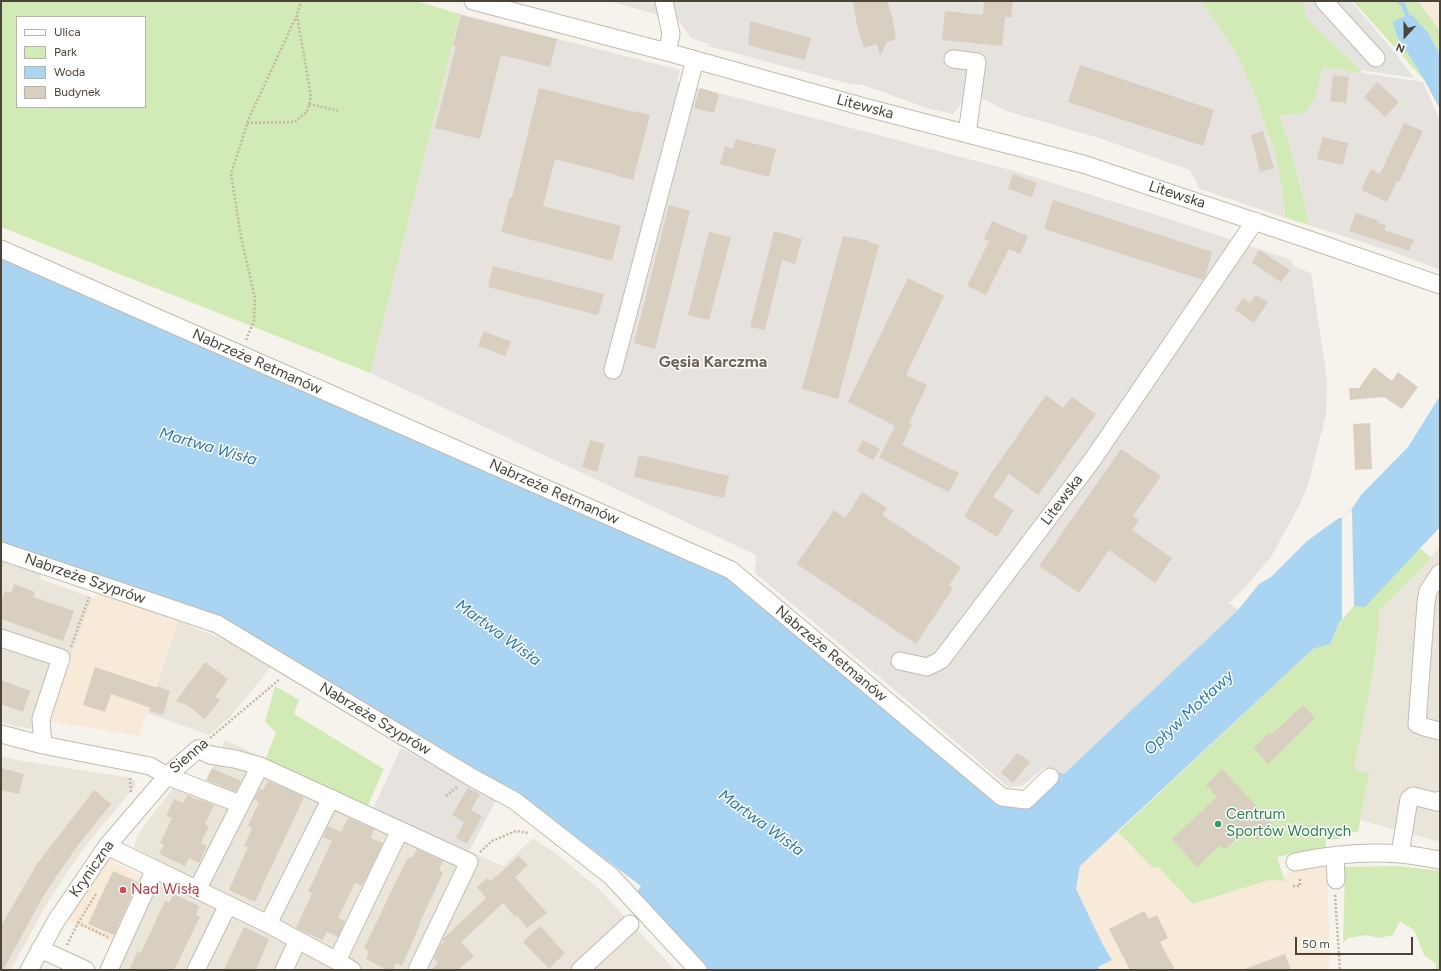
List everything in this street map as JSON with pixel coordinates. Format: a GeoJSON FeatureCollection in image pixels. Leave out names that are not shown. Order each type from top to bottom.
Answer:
{"type":"FeatureCollection","features":[{"type":"Feature","properties":{"kind":"street","name":"Litewska"},"geometry":{"type":"LineString","coordinates":[[473,1],[667,52],[864,107],[1083,164],[1255,221],[1440,285]]}},
{"type":"Feature","properties":{"kind":"street"},"geometry":{"type":"LineString","coordinates":[[664,1],[671,34],[667,52]]}},
{"type":"Feature","properties":{"kind":"street"},"geometry":{"type":"LineString","coordinates":[[1324,1],[1376,58]]}},
{"type":"Feature","properties":{"kind":"street"},"geometry":{"type":"LineString","coordinates":[[953,59],[977,62],[967,134]]}},
{"type":"Feature","properties":{"kind":"street"},"geometry":{"type":"LineString","coordinates":[[613,370],[695,60]]}},
{"type":"Feature","properties":{"kind":"street","name":"Litewska"},"geometry":{"type":"LineString","coordinates":[[900,662],[927,667],[941,660],[1093,459],[1255,221]]}},
{"type":"Feature","properties":{"kind":"street","name":"Nabrzeże Retmanów"},"geometry":{"type":"LineString","coordinates":[[1,249],[731,570],[1002,797],[1026,800],[1050,777]]}},
{"type":"Feature","properties":{"kind":"street","name":"Nabrzeże Szyprów"},"geometry":{"type":"LineString","coordinates":[[1,551],[217,624],[464,773],[515,801],[611,876],[698,970]]}},
{"type":"Feature","properties":{"kind":"street"},"geometry":{"type":"LineString","coordinates":[[1440,573],[1428,592],[1426,603],[1417,724],[1440,731]]}},
{"type":"Feature","properties":{"kind":"street"},"geometry":{"type":"LineString","coordinates":[[1,638],[61,658],[41,719],[43,745]]}},
{"type":"Feature","properties":{"kind":"street","name":"Sienna"},"geometry":{"type":"LineString","coordinates":[[1,734],[43,745],[150,766],[167,776],[198,749]]}},
{"type":"Feature","properties":{"kind":"street"},"geometry":{"type":"LineString","coordinates":[[198,749],[210,755],[235,758],[260,766],[469,862],[417,970]]}},
{"type":"Feature","properties":{"kind":"street"},"geometry":{"type":"LineString","coordinates":[[197,890],[260,766]]}},
{"type":"Feature","properties":{"kind":"street"},"geometry":{"type":"LineString","coordinates":[[167,776],[240,804]]}},
{"type":"Feature","properties":{"kind":"street","name":"Kryniczna"},"geometry":{"type":"LineString","coordinates":[[29,970],[56,921],[107,846],[167,776]]}},
{"type":"Feature","properties":{"kind":"street"},"geometry":{"type":"LineString","coordinates":[[1400,854],[1409,798],[1413,796],[1437,802],[1440,800]]}},
{"type":"Feature","properties":{"kind":"street"},"geometry":{"type":"LineString","coordinates":[[268,924],[331,798]]}},
{"type":"Feature","properties":{"kind":"street"},"geometry":{"type":"LineString","coordinates":[[337,961],[400,830]]}},
{"type":"Feature","properties":{"kind":"street"},"geometry":{"type":"LineString","coordinates":[[107,846],[268,924],[352,970]]}},
{"type":"Feature","properties":{"kind":"street"},"geometry":{"type":"LineString","coordinates":[[1295,869],[1320,857],[1372,853],[1400,854],[1440,860]]}},
{"type":"Feature","properties":{"kind":"street"},"geometry":{"type":"LineString","coordinates":[[1335,856],[1336,880]]}},
{"type":"Feature","properties":{"kind":"street"},"geometry":{"type":"LineString","coordinates":[[108,970],[155,869]]}},
{"type":"Feature","properties":{"kind":"street"},"geometry":{"type":"LineString","coordinates":[[196,970],[228,905]]}},
{"type":"Feature","properties":{"kind":"street"},"geometry":{"type":"LineString","coordinates":[[580,970],[630,924]]}},
{"type":"Feature","properties":{"kind":"street"},"geometry":{"type":"LineString","coordinates":[[284,970],[298,940]]}},
{"type":"Feature","properties":{"kind":"street"},"geometry":{"type":"LineString","coordinates":[[40,950],[86,970]]}},
{"type":"Feature","properties":{"kind":"path"},"geometry":{"type":"LineString","coordinates":[[240,354],[254,321],[255,298],[241,237],[231,174],[252,110],[297,15],[301,1]]}},
{"type":"Feature","properties":{"kind":"path"},"geometry":{"type":"LineString","coordinates":[[248,123],[294,122],[307,112],[311,97],[297,15]]}},
{"type":"Feature","properties":{"kind":"path"},"geometry":{"type":"LineString","coordinates":[[309,104],[340,111]]}},
{"type":"Feature","properties":{"kind":"path"},"geometry":{"type":"LineString","coordinates":[[61,658],[68,654],[92,591]]}},
{"type":"Feature","properties":{"kind":"path","name":"Sienna"},"geometry":{"type":"LineString","coordinates":[[198,749],[282,677]]}},
{"type":"Feature","properties":{"kind":"path"},"geometry":{"type":"LineString","coordinates":[[130,776],[132,795]]}},
{"type":"Feature","properties":{"kind":"path"},"geometry":{"type":"LineString","coordinates":[[469,862],[492,841],[516,831],[534,834]]}},
{"type":"Feature","properties":{"kind":"path"},"geometry":{"type":"LineString","coordinates":[[1293,886],[1300,886],[1300,876],[1295,869]]}},
{"type":"Feature","properties":{"kind":"path"},"geometry":{"type":"LineString","coordinates":[[1336,880],[1335,896],[1340,970]]}},
{"type":"Feature","properties":{"kind":"path"},"geometry":{"type":"LineString","coordinates":[[60,958],[78,923],[121,943]]}},
{"type":"Feature","properties":{"kind":"shaded area"},"geometry":{"type":"Polygon","coordinates":[[[608,1],[1201,1],[1236,52],[1255,95],[1274,150],[1282,187],[1285,215],[1283,217],[1200,189],[1190,170],[1099,138],[1006,111],[982,98],[967,96],[953,114],[927,108],[863,85],[850,84],[708,46],[709,44],[691,38],[678,20],[608,1]]]}},
{"type":"Feature","properties":{"kind":"shaded area"},"geometry":{"type":"Polygon","coordinates":[[[1304,1],[1351,1],[1392,49],[1414,78],[1361,70],[1306,18],[1304,1]]]}},
{"type":"Feature","properties":{"kind":"shaded area"},"geometry":{"type":"Polygon","coordinates":[[[1418,1],[1440,1],[1440,31],[1418,1]]]}},
{"type":"Feature","properties":{"kind":"shaded area"},"geometry":{"type":"Polygon","coordinates":[[[460,14],[680,70],[677,82],[699,89],[700,88],[1014,171],[1169,219],[1292,260],[1293,266],[1311,273],[1327,379],[1326,415],[1308,485],[1298,508],[1271,557],[1229,603],[1238,610],[1064,775],[1056,772],[1053,775],[1045,767],[1022,786],[1008,787],[755,573],[756,555],[370,373],[460,14]]]}},
{"type":"Feature","properties":{"kind":"shaded area"},"geometry":{"type":"Polygon","coordinates":[[[1323,67],[1423,82],[1440,121],[1440,270],[1396,253],[1309,225],[1299,178],[1279,115],[1289,113],[1316,96],[1323,67]]]}},
{"type":"Feature","properties":{"kind":"shaded area"},"geometry":{"type":"Polygon","coordinates":[[[1440,547],[1440,842],[1360,820],[1369,773],[1355,770],[1375,662],[1379,611],[1440,547]]]}},
{"type":"Feature","properties":{"kind":"shaded area"},"geometry":{"type":"Polygon","coordinates":[[[1,558],[41,573],[40,579],[93,598],[44,731],[14,726],[1,722],[1,558]]]}},
{"type":"Feature","properties":{"kind":"shaded area"},"geometry":{"type":"Polygon","coordinates":[[[101,594],[178,621],[139,736],[48,721],[94,596],[101,594]]]}},
{"type":"Feature","properties":{"kind":"shaded area"},"geometry":{"type":"Polygon","coordinates":[[[178,621],[244,648],[272,666],[230,717],[209,735],[147,713],[178,621]]]}},
{"type":"Feature","properties":{"kind":"shaded area"},"geometry":{"type":"Polygon","coordinates":[[[225,740],[373,809],[503,866],[533,838],[558,855],[599,889],[675,970],[118,970],[168,865],[134,848],[137,835],[175,785],[200,796],[225,740]]]}},
{"type":"Feature","properties":{"kind":"shaded area"},"geometry":{"type":"Polygon","coordinates":[[[401,748],[497,799],[469,851],[373,809],[401,748]]]}},
{"type":"Feature","properties":{"kind":"shaded area"},"geometry":{"type":"Polygon","coordinates":[[[1,756],[22,761],[132,778],[135,781],[135,787],[86,845],[66,874],[42,912],[11,970],[1,970],[1,756]]]}},
{"type":"Feature","properties":{"kind":"shaded area"},"geometry":{"type":"Polygon","coordinates":[[[1118,832],[1152,867],[1159,868],[1193,904],[1269,880],[1285,881],[1283,874],[1327,866],[1330,970],[1100,970],[1098,967],[1112,959],[1102,943],[1076,889],[1080,866],[1118,832]]]}},
{"type":"Feature","properties":{"kind":"shaded area"},"geometry":{"type":"Polygon","coordinates":[[[107,858],[142,877],[146,883],[117,944],[67,920],[107,858]]]}},
{"type":"Feature","properties":{"kind":"green space"},"geometry":{"type":"Polygon","coordinates":[[[1,1],[416,1],[460,14],[370,373],[1,227],[1,1]]]}},
{"type":"Feature","properties":{"kind":"green space"},"geometry":{"type":"Polygon","coordinates":[[[1201,1],[1304,1],[1306,18],[1361,70],[1361,73],[1323,67],[1316,96],[1305,113],[1279,115],[1293,156],[1309,225],[1283,217],[1285,215],[1282,187],[1274,150],[1255,95],[1236,52],[1201,1]]]}},
{"type":"Feature","properties":{"kind":"green space"},"geometry":{"type":"Polygon","coordinates":[[[1353,1],[1418,1],[1440,31],[1440,54],[1428,33],[1397,36],[1425,81],[1353,1]]]}},
{"type":"Feature","properties":{"kind":"green space"},"geometry":{"type":"Polygon","coordinates":[[[1420,548],[1431,558],[1379,611],[1374,667],[1355,770],[1369,773],[1358,832],[1339,832],[1339,839],[1326,840],[1326,848],[1277,857],[1285,881],[1269,880],[1193,904],[1159,868],[1152,867],[1118,832],[1313,649],[1330,644],[1340,620],[1342,620],[1354,606],[1365,606],[1420,548]]]}},
{"type":"Feature","properties":{"kind":"green space"},"geometry":{"type":"Polygon","coordinates":[[[275,686],[299,700],[294,714],[384,769],[366,810],[265,761],[276,732],[265,722],[275,686]]]}},
{"type":"Feature","properties":{"kind":"green space"},"geometry":{"type":"Polygon","coordinates":[[[1397,866],[1440,871],[1440,970],[1436,970],[1436,964],[1424,955],[1414,930],[1400,921],[1393,935],[1379,938],[1366,935],[1348,938],[1343,943],[1345,867],[1397,866]]]}},
{"type":"Feature","properties":{"kind":"water"},"geometry":{"type":"Polygon","coordinates":[[[1412,15],[1428,33],[1440,54],[1440,109],[1425,81],[1397,36],[1393,22],[1412,15]]]}},
{"type":"Feature","properties":{"kind":"water"},"geometry":{"type":"Polygon","coordinates":[[[1,253],[730,572],[1001,799],[1029,802],[1056,772],[1064,774],[1238,610],[1259,584],[1271,577],[1307,541],[1339,518],[1342,518],[1354,506],[1361,495],[1408,447],[1440,396],[1440,527],[1365,607],[1354,606],[1342,620],[1340,620],[1330,644],[1313,649],[1080,866],[1076,889],[1102,943],[1112,960],[1098,967],[1100,970],[707,970],[636,893],[641,886],[520,795],[221,617],[1,544],[1,253]]]}},
{"type":"Feature","properties":{"kind":"pier"},"geometry":{"type":"Polygon","coordinates":[[[1352,509],[1354,606],[1342,620],[1342,518],[1352,509]]]}},
{"type":"Feature","properties":{"kind":"building"},"geometry":{"type":"Polygon","coordinates":[[[853,1],[887,1],[892,16],[896,39],[887,42],[880,56],[877,44],[864,48],[857,26],[853,1]]]}},
{"type":"Feature","properties":{"kind":"building"},"geometry":{"type":"Polygon","coordinates":[[[984,1],[1013,1],[1011,17],[1005,17],[1002,46],[942,40],[945,11],[983,15],[984,1]]]}},
{"type":"Feature","properties":{"kind":"building"},"geometry":{"type":"Polygon","coordinates":[[[461,15],[557,39],[550,67],[501,55],[480,139],[435,128],[456,46],[453,45],[461,15]]]}},
{"type":"Feature","properties":{"kind":"building"},"geometry":{"type":"Polygon","coordinates":[[[750,21],[811,38],[805,60],[748,45],[750,21]]]}},
{"type":"Feature","properties":{"kind":"building"},"geometry":{"type":"Polygon","coordinates":[[[1080,65],[1214,110],[1203,146],[1068,102],[1080,65]]]}},
{"type":"Feature","properties":{"kind":"building"},"geometry":{"type":"Polygon","coordinates":[[[1333,75],[1349,77],[1346,103],[1330,101],[1333,75]]]}},
{"type":"Feature","properties":{"kind":"building"},"geometry":{"type":"Polygon","coordinates":[[[1377,82],[1399,102],[1385,117],[1364,97],[1377,82]]]}},
{"type":"Feature","properties":{"kind":"building"},"geometry":{"type":"Polygon","coordinates":[[[539,88],[650,115],[633,180],[555,159],[543,206],[621,226],[612,261],[501,232],[510,197],[512,198],[539,88]]]}},
{"type":"Feature","properties":{"kind":"building"},"geometry":{"type":"Polygon","coordinates":[[[700,88],[719,94],[714,113],[694,108],[700,88]]]}},
{"type":"Feature","properties":{"kind":"building"},"geometry":{"type":"Polygon","coordinates":[[[1404,123],[1423,131],[1399,182],[1397,181],[1387,202],[1361,190],[1371,169],[1380,174],[1404,123]]]}},
{"type":"Feature","properties":{"kind":"building"},"geometry":{"type":"Polygon","coordinates":[[[1263,131],[1274,168],[1260,172],[1251,135],[1263,131]]]}},
{"type":"Feature","properties":{"kind":"building"},"geometry":{"type":"Polygon","coordinates":[[[1323,137],[1348,143],[1343,165],[1317,159],[1323,137]]]}},
{"type":"Feature","properties":{"kind":"building"},"geometry":{"type":"Polygon","coordinates":[[[736,139],[776,149],[769,177],[720,164],[725,146],[733,149],[736,139]]]}},
{"type":"Feature","properties":{"kind":"building"},"geometry":{"type":"Polygon","coordinates":[[[1013,174],[1037,183],[1032,197],[1008,189],[1013,174]]]}},
{"type":"Feature","properties":{"kind":"building"},"geometry":{"type":"Polygon","coordinates":[[[1053,200],[1212,252],[1205,277],[1203,280],[1044,229],[1053,200]]]}},
{"type":"Feature","properties":{"kind":"building"},"geometry":{"type":"Polygon","coordinates":[[[669,205],[690,211],[655,349],[634,343],[669,205]]]}},
{"type":"Feature","properties":{"kind":"building"},"geometry":{"type":"Polygon","coordinates":[[[1356,213],[1386,225],[1384,230],[1414,240],[1409,251],[1349,231],[1356,213]]]}},
{"type":"Feature","properties":{"kind":"building"},"geometry":{"type":"Polygon","coordinates":[[[992,221],[1028,236],[1020,254],[1009,249],[986,295],[967,286],[989,241],[984,239],[992,221]]]}},
{"type":"Feature","properties":{"kind":"building"},"geometry":{"type":"Polygon","coordinates":[[[774,231],[802,239],[795,264],[782,260],[765,330],[750,327],[774,231]]]}},
{"type":"Feature","properties":{"kind":"building"},"geometry":{"type":"Polygon","coordinates":[[[709,232],[731,237],[709,320],[688,315],[709,232]]]}},
{"type":"Feature","properties":{"kind":"building"},"geometry":{"type":"Polygon","coordinates":[[[843,236],[870,241],[869,242],[879,245],[838,399],[802,389],[843,236]]]}},
{"type":"Feature","properties":{"kind":"building"},"geometry":{"type":"Polygon","coordinates":[[[1259,250],[1290,270],[1281,282],[1252,263],[1259,250]]]}},
{"type":"Feature","properties":{"kind":"building"},"geometry":{"type":"Polygon","coordinates":[[[493,266],[604,294],[598,315],[488,287],[493,266]]]}},
{"type":"Feature","properties":{"kind":"building"},"geometry":{"type":"Polygon","coordinates":[[[908,278],[944,296],[906,375],[927,385],[909,423],[912,424],[902,445],[959,473],[949,492],[879,458],[895,426],[848,402],[908,278]]]}},
{"type":"Feature","properties":{"kind":"building"},"geometry":{"type":"Polygon","coordinates":[[[1256,295],[1268,302],[1254,323],[1235,310],[1243,298],[1250,303],[1256,295]]]}},
{"type":"Feature","properties":{"kind":"building"},"geometry":{"type":"Polygon","coordinates":[[[484,331],[511,342],[505,356],[478,346],[484,331]]]}},
{"type":"Feature","properties":{"kind":"building"},"geometry":{"type":"Polygon","coordinates":[[[1374,367],[1392,381],[1398,372],[1418,387],[1402,409],[1384,397],[1350,400],[1349,388],[1359,388],[1374,367]]]}},
{"type":"Feature","properties":{"kind":"building"},"geometry":{"type":"Polygon","coordinates":[[[1046,395],[1063,408],[1072,397],[1096,414],[1038,495],[1009,474],[993,497],[1014,510],[997,537],[964,516],[992,472],[1046,395]]]}},
{"type":"Feature","properties":{"kind":"building"},"geometry":{"type":"Polygon","coordinates":[[[1370,423],[1372,469],[1355,470],[1353,424],[1370,423]]]}},
{"type":"Feature","properties":{"kind":"building"},"geometry":{"type":"Polygon","coordinates":[[[590,440],[605,444],[597,472],[582,467],[590,440]]]}},
{"type":"Feature","properties":{"kind":"building"},"geometry":{"type":"Polygon","coordinates":[[[863,440],[880,449],[873,460],[857,451],[863,440]]]}},
{"type":"Feature","properties":{"kind":"building"},"geometry":{"type":"Polygon","coordinates":[[[1121,449],[1161,476],[1133,516],[1139,520],[1132,530],[1172,558],[1155,583],[1109,550],[1079,593],[1039,566],[1121,449]]]}},
{"type":"Feature","properties":{"kind":"building"},"geometry":{"type":"Polygon","coordinates":[[[639,455],[729,476],[724,498],[634,477],[639,455]]]}},
{"type":"Feature","properties":{"kind":"building"},"geometry":{"type":"Polygon","coordinates":[[[862,492],[887,508],[882,515],[961,567],[949,585],[953,588],[916,644],[797,564],[834,510],[845,518],[862,492]]]}},
{"type":"Feature","properties":{"kind":"building"},"geometry":{"type":"Polygon","coordinates":[[[14,584],[35,592],[33,597],[74,611],[63,641],[1,619],[1,602],[5,591],[11,593],[14,584]]]}},
{"type":"Feature","properties":{"kind":"building"},"geometry":{"type":"Polygon","coordinates":[[[205,662],[228,679],[215,697],[220,700],[205,719],[187,705],[176,701],[205,662]]]}},
{"type":"Feature","properties":{"kind":"building"},"geometry":{"type":"Polygon","coordinates":[[[95,667],[170,691],[163,715],[150,711],[151,708],[111,694],[105,712],[83,705],[95,667]]]}},
{"type":"Feature","properties":{"kind":"building"},"geometry":{"type":"Polygon","coordinates":[[[1,680],[30,691],[23,712],[1,704],[1,680]]]}},
{"type":"Feature","properties":{"kind":"building"},"geometry":{"type":"Polygon","coordinates":[[[1303,705],[1315,718],[1268,764],[1254,748],[1269,733],[1271,735],[1303,705]]]}},
{"type":"Feature","properties":{"kind":"building"},"geometry":{"type":"Polygon","coordinates":[[[1017,753],[1030,762],[1013,783],[1001,773],[1017,753]]]}},
{"type":"Feature","properties":{"kind":"building"},"geometry":{"type":"Polygon","coordinates":[[[1,768],[24,774],[19,794],[1,790],[1,768]]]}},
{"type":"Feature","properties":{"kind":"building"},"geometry":{"type":"Polygon","coordinates":[[[212,768],[241,781],[236,792],[206,780],[212,768]]]}},
{"type":"Feature","properties":{"kind":"building"},"geometry":{"type":"Polygon","coordinates":[[[1222,769],[1273,824],[1257,840],[1247,829],[1224,850],[1220,845],[1197,867],[1172,839],[1217,797],[1206,785],[1222,769]]]}},
{"type":"Feature","properties":{"kind":"building"},"geometry":{"type":"Polygon","coordinates":[[[268,781],[304,797],[255,902],[229,890],[248,847],[244,846],[252,828],[248,826],[259,802],[254,800],[260,789],[263,790],[268,781]]]}},
{"type":"Feature","properties":{"kind":"building"},"geometry":{"type":"Polygon","coordinates":[[[468,788],[480,794],[471,810],[482,816],[467,844],[456,838],[464,822],[452,815],[468,788]]]}},
{"type":"Feature","properties":{"kind":"building"},"geometry":{"type":"Polygon","coordinates":[[[94,790],[111,804],[75,849],[44,895],[3,970],[1,970],[1,926],[37,864],[94,790]]]}},
{"type":"Feature","properties":{"kind":"building"},"geometry":{"type":"Polygon","coordinates":[[[187,795],[214,805],[205,824],[209,826],[201,843],[207,846],[199,863],[189,858],[185,866],[159,854],[164,844],[160,843],[172,818],[166,816],[174,799],[183,803],[187,795]]]}},
{"type":"Feature","properties":{"kind":"building"},"geometry":{"type":"Polygon","coordinates":[[[348,818],[374,829],[371,838],[383,843],[362,886],[355,883],[338,918],[345,921],[338,937],[327,932],[322,940],[296,928],[312,893],[308,892],[332,841],[323,837],[328,826],[341,832],[348,818]]]}},
{"type":"Feature","properties":{"kind":"building"},"geometry":{"type":"Polygon","coordinates":[[[417,849],[443,861],[439,870],[443,873],[419,924],[402,966],[396,963],[393,970],[387,970],[366,959],[369,951],[364,948],[405,863],[409,857],[412,858],[417,849]]]}},
{"type":"Feature","properties":{"kind":"building"},"geometry":{"type":"Polygon","coordinates":[[[519,856],[528,865],[515,877],[547,913],[527,928],[503,903],[461,942],[474,956],[458,970],[431,970],[438,963],[434,958],[440,945],[444,942],[442,940],[486,898],[477,887],[487,878],[490,881],[497,876],[519,856]]]}},
{"type":"Feature","properties":{"kind":"building"},"geometry":{"type":"Polygon","coordinates":[[[113,871],[138,882],[114,935],[88,924],[113,871]]]}},
{"type":"Feature","properties":{"kind":"building"},"geometry":{"type":"Polygon","coordinates":[[[174,894],[199,906],[196,915],[200,917],[174,970],[129,970],[138,951],[141,953],[165,901],[169,903],[174,894]]]}},
{"type":"Feature","properties":{"kind":"building"},"geometry":{"type":"Polygon","coordinates":[[[1144,911],[1149,919],[1157,915],[1168,938],[1160,942],[1175,970],[1130,970],[1109,929],[1144,911]]]}},
{"type":"Feature","properties":{"kind":"building"},"geometry":{"type":"Polygon","coordinates":[[[540,926],[565,953],[549,969],[523,942],[540,926]]]}},
{"type":"Feature","properties":{"kind":"building"},"geometry":{"type":"Polygon","coordinates":[[[244,927],[269,939],[256,970],[224,970],[244,927]]]}},
{"type":"Feature","properties":{"kind":"building"},"geometry":{"type":"Polygon","coordinates":[[[1285,954],[1291,970],[1245,970],[1245,969],[1285,954]]]}},
{"type":"Feature","properties":{"kind":"waterway"},"geometry":{"type":"LineString","coordinates":[[1399,1],[1403,4],[1409,20]]}},
{"type":"Feature","properties":{"kind":"place","name":"Centrum Sportów Wodnych"},"geometry":{"type":"Point","coordinates":[1218,824]}},
{"type":"Feature","properties":{"kind":"place","name":"Nad Wisłą"},"geometry":{"type":"Point","coordinates":[123,890]}},
{"type":"Feature","properties":{"kind":"district","name":"Gęsia Karczma"},"geometry":{"type":"Point","coordinates":[713,362]}},
{"type":"Feature","properties":{"kind":"water label","name":"Martwa Wisła"},"geometry":{"type":"Point","coordinates":[208,447]}},
{"type":"Feature","properties":{"kind":"water label","name":"Martwa Wisła"},"geometry":{"type":"Point","coordinates":[498,633]}},
{"type":"Feature","properties":{"kind":"water label","name":"Opływ Motławy"},"geometry":{"type":"Point","coordinates":[1189,713]}},
{"type":"Feature","properties":{"kind":"water label","name":"Martwa Wisła"},"geometry":{"type":"Point","coordinates":[761,823]}}]}
